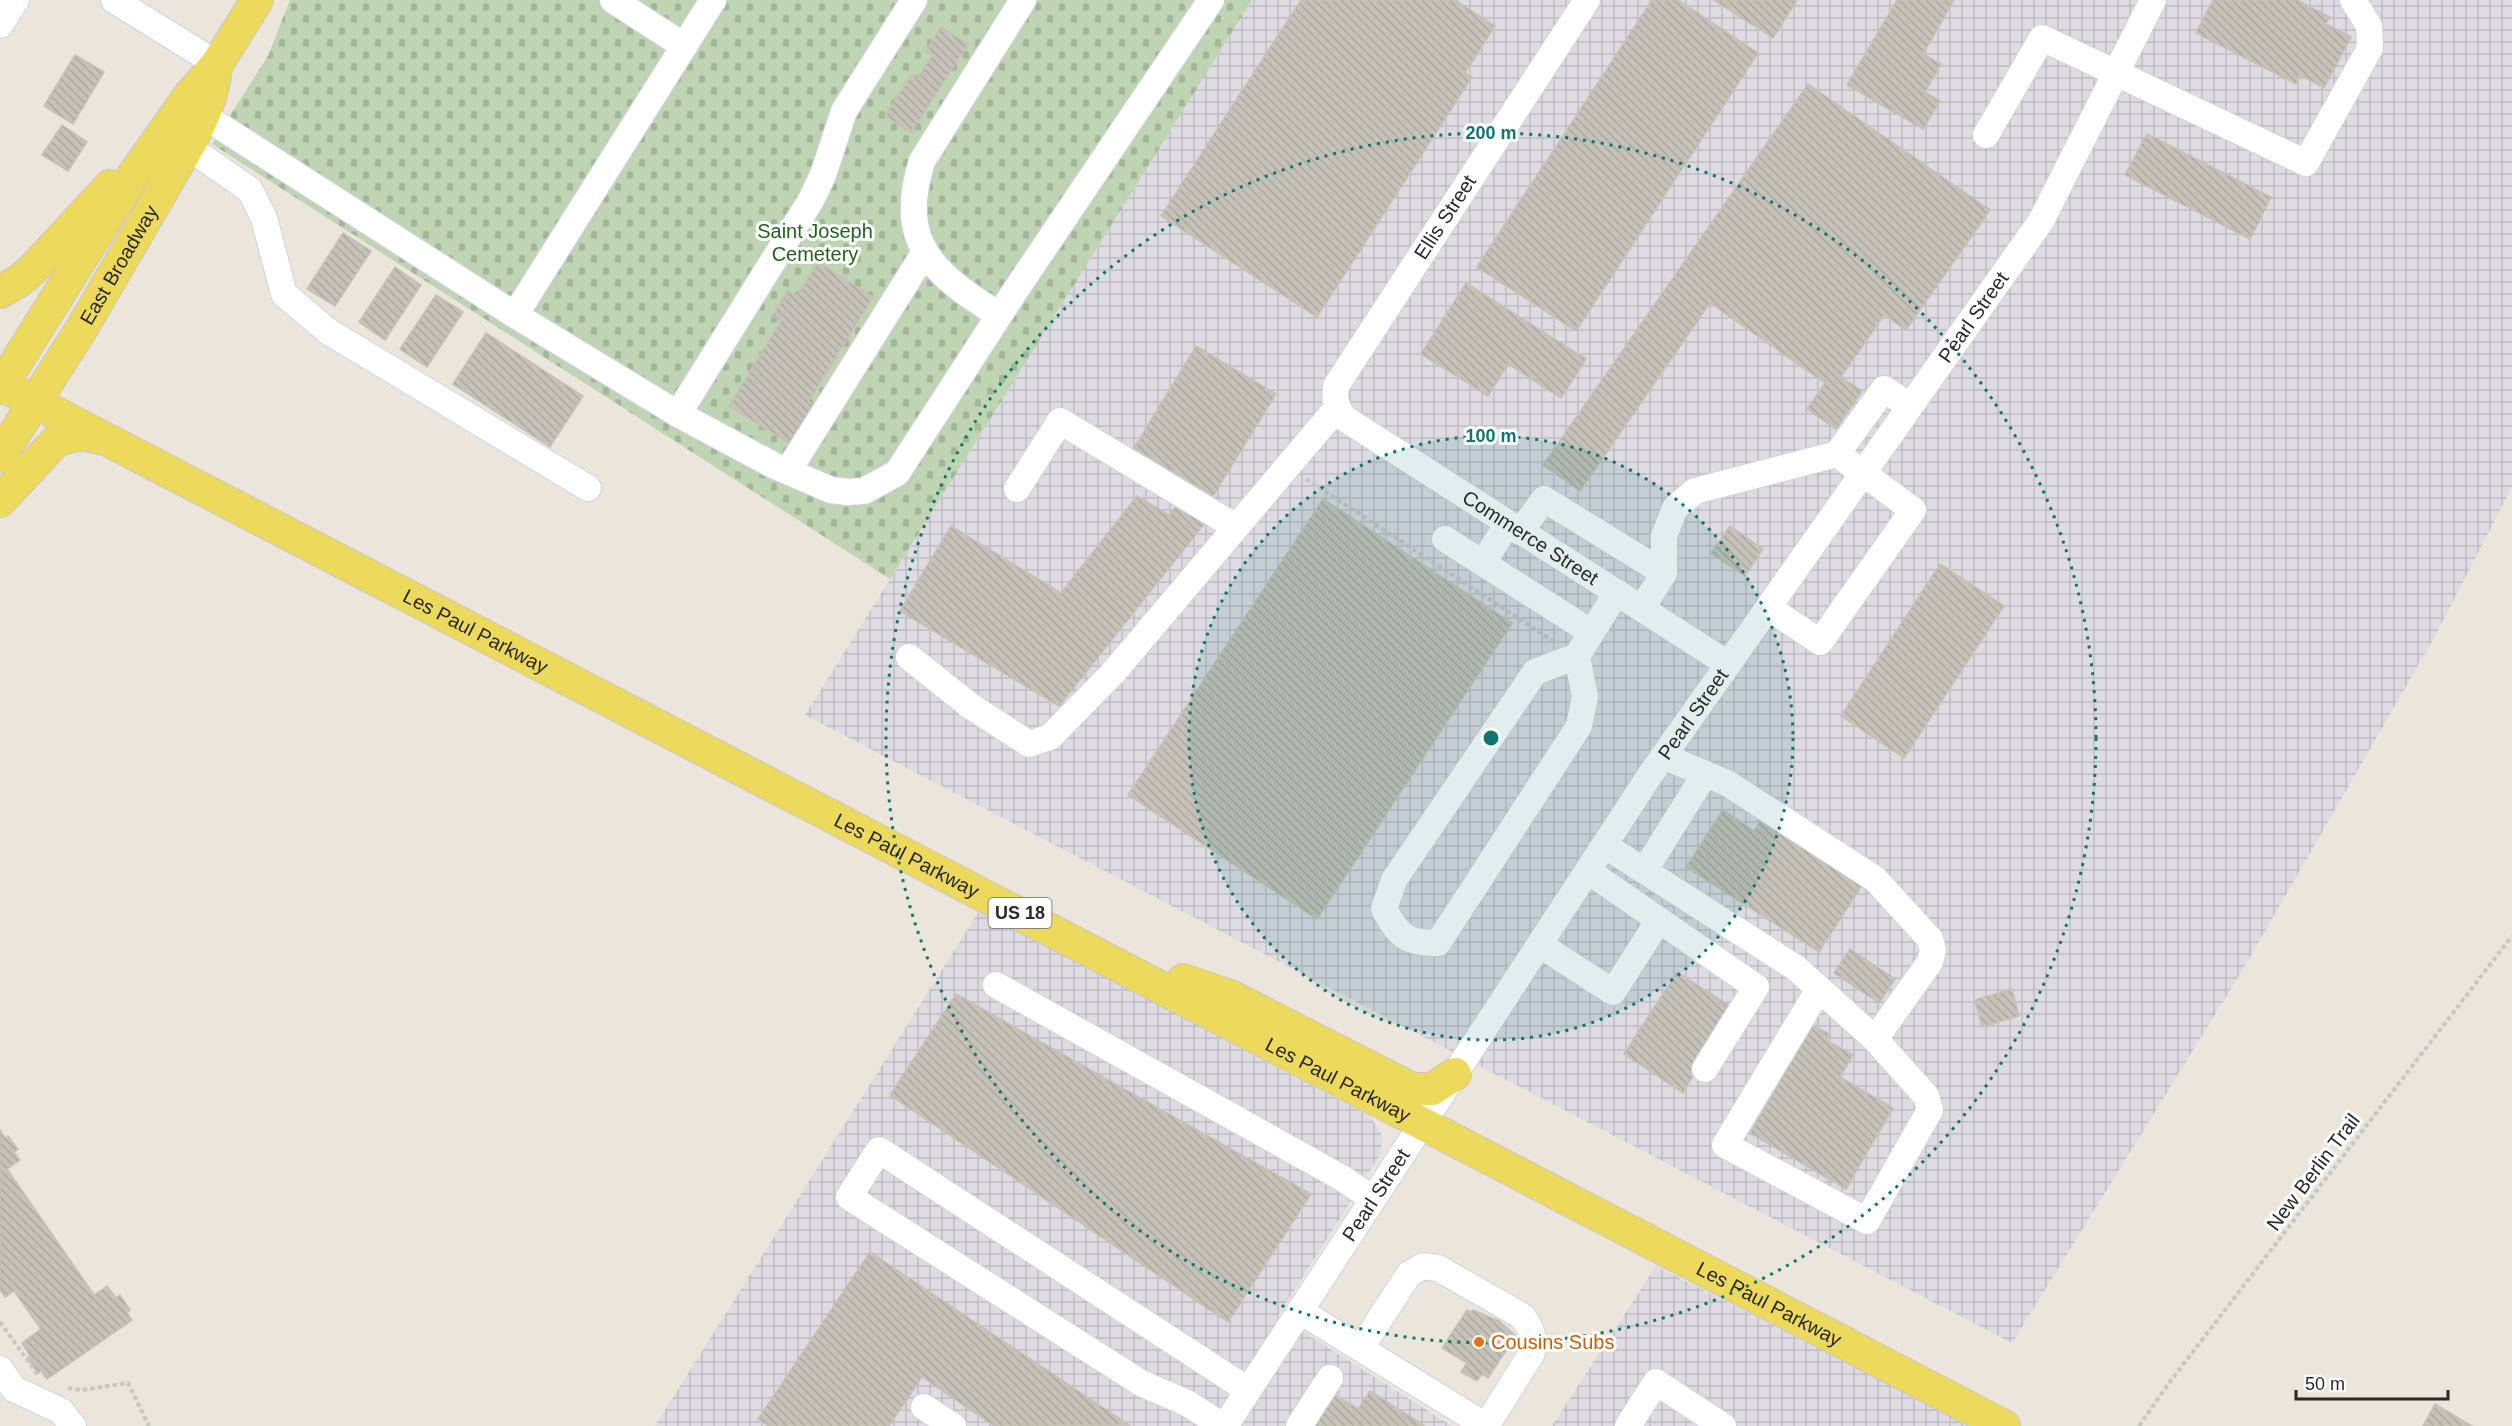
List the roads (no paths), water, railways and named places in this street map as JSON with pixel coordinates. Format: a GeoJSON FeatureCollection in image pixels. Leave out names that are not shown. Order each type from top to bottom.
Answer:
{"type":"FeatureCollection","features":[{"type":"Feature","properties":{"kind":"main road","name":"East Broadway"},"geometry":{"type":"LineString","coordinates":[[0,456],[67,350],[174,141],[189,96],[217,64],[257,0]]}},
{"type":"Feature","properties":{"kind":"main road","name":"East Broadway"},"geometry":{"type":"LineString","coordinates":[[1,385],[18,346],[174,141],[204,116],[214,87],[217,64]]}},
{"type":"Feature","properties":{"kind":"main road"},"geometry":{"type":"LineString","coordinates":[[0,292],[20,281],[174,141]]}},
{"type":"Feature","properties":{"kind":"main road"},"geometry":{"type":"LineString","coordinates":[[18,346],[51,359],[67,350]]}},
{"type":"Feature","properties":{"kind":"main road","name":"Les Paul Parkway"},"geometry":{"type":"LineString","coordinates":[[1,385],[1096,952],[1421,1125],[2004,1426]]}},
{"type":"Feature","properties":{"kind":"main road"},"geometry":{"type":"LineString","coordinates":[[0,501],[57,440],[82,434],[108,440]]}},
{"type":"Feature","properties":{"kind":"main road"},"geometry":{"type":"LineString","coordinates":[[1096,952],[1230,996],[1412,1089],[1432,1089],[1455,1074]]}},
{"type":"Feature","properties":{"kind":"street"},"geometry":{"type":"LineString","coordinates":[[0,25],[16,0]]}},
{"type":"Feature","properties":{"kind":"street"},"geometry":{"type":"LineString","coordinates":[[114,0],[217,64]]}},
{"type":"Feature","properties":{"kind":"street"},"geometry":{"type":"LineString","coordinates":[[613,0],[684,46]]}},
{"type":"Feature","properties":{"kind":"street"},"geometry":{"type":"LineString","coordinates":[[515,315],[713,0]]}},
{"type":"Feature","properties":{"kind":"street"},"geometry":{"type":"LineString","coordinates":[[678,414],[811,200],[823,175],[844,111],[914,0]]}},
{"type":"Feature","properties":{"kind":"street"},"geometry":{"type":"LineString","coordinates":[[999,315],[951,284],[937,271],[925,252],[916,230],[913,206],[915,185],[922,161],[1023,0]]}},
{"type":"Feature","properties":{"kind":"street"},"geometry":{"type":"LineString","coordinates":[[204,116],[515,315],[678,414],[788,471],[831,489],[848,492],[864,491],[897,473],[999,315],[1211,0]]}},
{"type":"Feature","properties":{"kind":"street","name":"Ellis Street"},"geometry":{"type":"LineString","coordinates":[[1337,408],[1336,386],[1587,0]]}},
{"type":"Feature","properties":{"kind":"street","name":"Pearl Street"},"geometry":{"type":"LineString","coordinates":[[1224,1426],[1663,756],[2041,221],[2153,0]]}},
{"type":"Feature","properties":{"kind":"street"},"geometry":{"type":"LineString","coordinates":[[1986,135],[2042,38],[2306,163],[2370,48],[2369,26],[2353,0]]}},
{"type":"Feature","properties":{"kind":"street"},"geometry":{"type":"LineString","coordinates":[[174,141],[250,190],[264,218],[284,294],[329,332],[588,488]]}},
{"type":"Feature","properties":{"kind":"street"},"geometry":{"type":"LineString","coordinates":[[788,471],[925,252]]}},
{"type":"Feature","properties":{"kind":"street"},"geometry":{"type":"LineString","coordinates":[[1642,608],[1664,573],[1664,536],[1675,508],[1695,491],[1838,454],[1884,389],[1910,406]]}},
{"type":"Feature","properties":{"kind":"street"},"geometry":{"type":"LineString","coordinates":[[909,657],[969,705],[1029,744],[1050,737],[1112,674],[1337,408]]}},
{"type":"Feature","properties":{"kind":"street","name":"Commerce Street"},"geometry":{"type":"LineString","coordinates":[[1337,408],[1344,418],[1363,431],[1728,664]]}},
{"type":"Feature","properties":{"kind":"street"},"geometry":{"type":"LineString","coordinates":[[1017,489],[1060,421],[1236,527]]}},
{"type":"Feature","properties":{"kind":"street"},"geometry":{"type":"LineString","coordinates":[[1768,608],[1820,642],[1913,510],[1838,454]]}},
{"type":"Feature","properties":{"kind":"street"},"geometry":{"type":"LineString","coordinates":[[1483,563],[1514,527],[1544,499],[1664,573]]}},
{"type":"Feature","properties":{"kind":"street"},"geometry":{"type":"LineString","coordinates":[[1445,539],[1591,632]]}},
{"type":"Feature","properties":{"kind":"street"},"geometry":{"type":"LineString","coordinates":[[1576,656],[1585,698],[1579,726],[1445,933],[1438,943],[1418,943],[1395,930],[1384,909],[1394,880],[1535,672],[1576,656],[1617,592]]}},
{"type":"Feature","properties":{"kind":"street"},"geometry":{"type":"LineString","coordinates":[[1663,756],[1727,783],[1875,879],[1930,939],[1933,950],[1930,962],[1875,1039]]}},
{"type":"Feature","properties":{"kind":"street"},"geometry":{"type":"LineString","coordinates":[[1644,870],[1705,774]]}},
{"type":"Feature","properties":{"kind":"street"},"geometry":{"type":"LineString","coordinates":[[1604,845],[1796,968],[1875,1039],[1926,1096],[1930,1110],[1867,1221],[1725,1145],[1819,989]]}},
{"type":"Feature","properties":{"kind":"street"},"geometry":{"type":"LineString","coordinates":[[1588,871],[1756,987],[1705,1068]]}},
{"type":"Feature","properties":{"kind":"street"},"geometry":{"type":"LineString","coordinates":[[1540,945],[1613,993],[1659,920]]}},
{"type":"Feature","properties":{"kind":"street"},"geometry":{"type":"LineString","coordinates":[[996,985],[1342,1178],[1373,1199]]}},
{"type":"Feature","properties":{"kind":"street"},"geometry":{"type":"LineString","coordinates":[[1224,1426],[1187,1404],[1141,1383],[849,1197],[879,1150],[1248,1390]]}},
{"type":"Feature","properties":{"kind":"street"},"geometry":{"type":"LineString","coordinates":[[1300,1311],[1486,1426],[1532,1353],[1534,1340],[1531,1327],[1522,1316],[1438,1268],[1423,1266],[1408,1274],[1361,1348]]}},
{"type":"Feature","properties":{"kind":"street"},"geometry":{"type":"LineString","coordinates":[[0,1369],[14,1389],[47,1393],[73,1426]]}},
{"type":"Feature","properties":{"kind":"street"},"geometry":{"type":"LineString","coordinates":[[1299,1426],[1330,1378]]}},
{"type":"Feature","properties":{"kind":"street"},"geometry":{"type":"LineString","coordinates":[[1628,1426],[1656,1382],[1724,1426]]}},
{"type":"Feature","properties":{"kind":"street"},"geometry":{"type":"LineString","coordinates":[[924,1407],[953,1426]]}},
{"type":"Feature","properties":{"kind":"place","name":"Cousins Subs"},"geometry":{"type":"Point","coordinates":[1479,1342]}},
{"type":"Feature","properties":{"kind":"park label","name":"Saint Joseph Cemetery"},"geometry":{"type":"Point","coordinates":[815,242]}}]}
